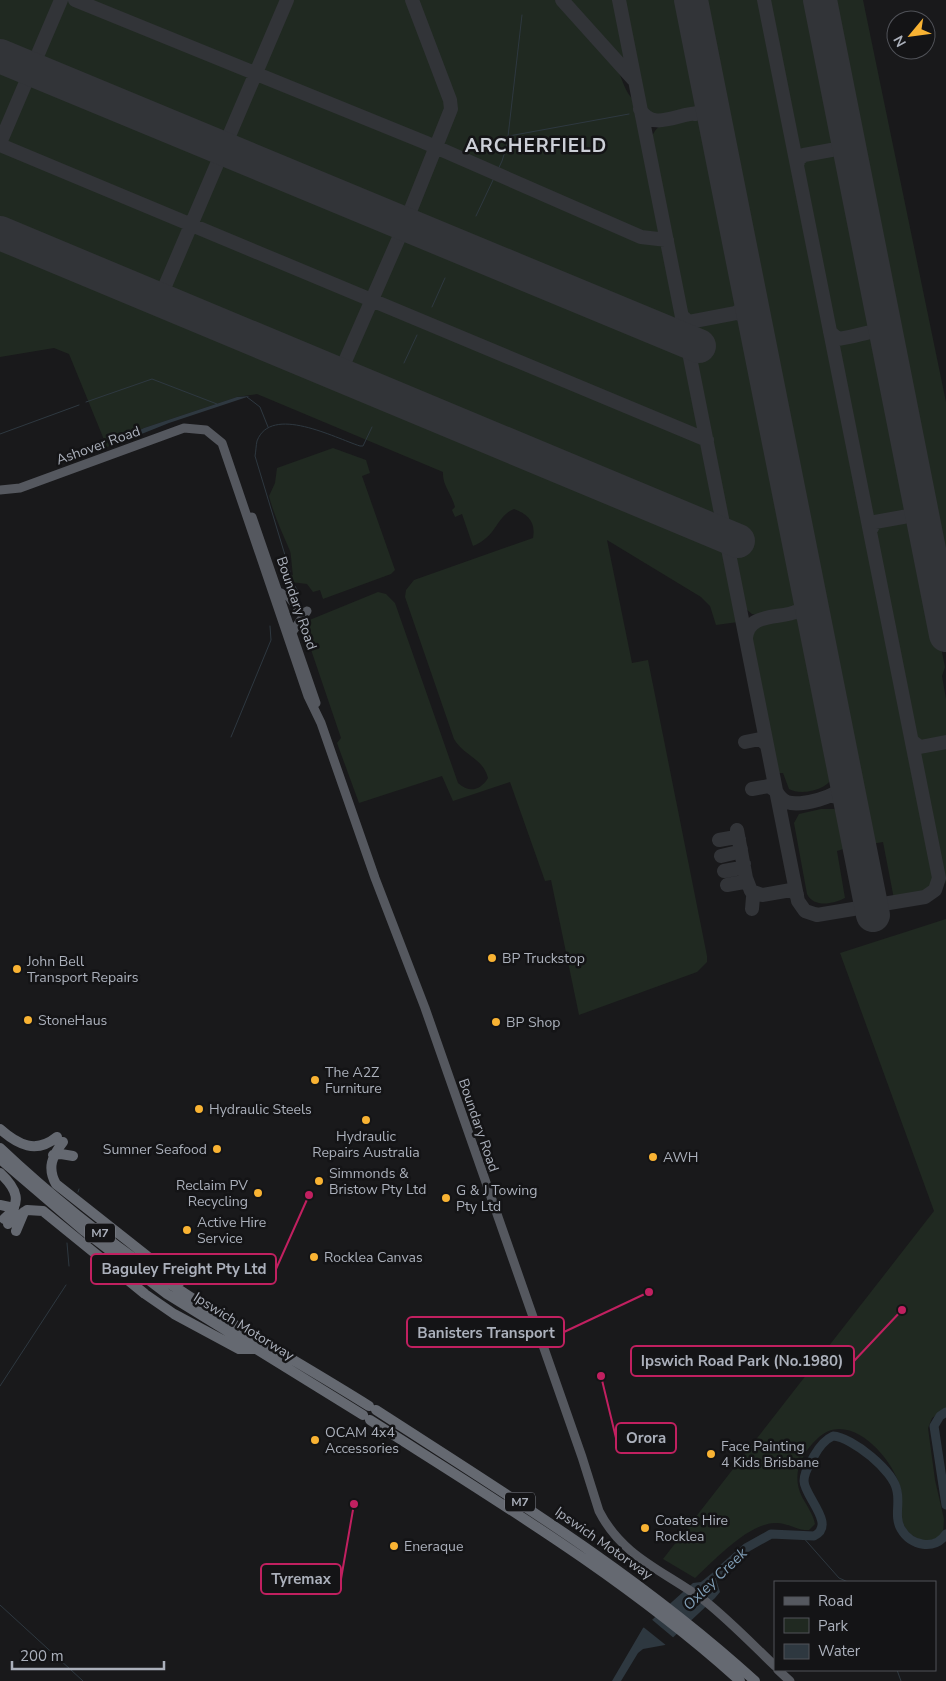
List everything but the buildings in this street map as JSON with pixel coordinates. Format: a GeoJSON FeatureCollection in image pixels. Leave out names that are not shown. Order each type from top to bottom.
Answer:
{"type":"FeatureCollection","features":[{"type":"Feature","properties":{"kind":"highway"},"geometry":{"type":"LineString","coordinates":[[0,1128],[14,1141],[29,1147],[60,1140],[53,1155],[51,1174],[60,1188],[147,1258],[194,1292],[208,1308]]}},
{"type":"Feature","properties":{"kind":"highway","name":"Ipswich Motorway"},"geometry":{"type":"LineString","coordinates":[[0,1148],[105,1237],[208,1308],[373,1408],[566,1533],[655,1603],[688,1636],[740,1681]]}},
{"type":"Feature","properties":{"kind":"highway"},"geometry":{"type":"LineString","coordinates":[[53,1155],[73,1156]]}},
{"type":"Feature","properties":{"kind":"highway","name":"Ipswich Motorway"},"geometry":{"type":"LineString","coordinates":[[0,1158],[61,1212],[167,1294],[366,1417],[697,1629],[755,1681]]}},
{"type":"Feature","properties":{"kind":"highway"},"geometry":{"type":"LineString","coordinates":[[0,1173],[16,1192],[17,1198],[14,1208],[6,1221],[25,1211],[34,1209],[46,1214],[145,1294],[174,1314],[239,1349],[254,1349]]}},
{"type":"Feature","properties":{"kind":"highway"},"geometry":{"type":"LineString","coordinates":[[0,1205],[14,1208]]}},
{"type":"Feature","properties":{"kind":"highway"},"geometry":{"type":"LineString","coordinates":[[16,1232],[25,1211]]}},
{"type":"Feature","properties":{"kind":"main road","name":"Ashover Road"},"geometry":{"type":"LineString","coordinates":[[0,490],[20,488],[178,430],[190,428],[206,430]]}},
{"type":"Feature","properties":{"kind":"main road","name":"Boundary Road"},"geometry":{"type":"LineString","coordinates":[[206,430],[219,439],[225,448],[242,495],[262,564],[308,696],[320,723],[375,878],[440,1050],[598,1512],[608,1528],[627,1549],[716,1610],[774,1665]]}},
{"type":"Feature","properties":{"kind":"main road","name":"Boundary Road"},"geometry":{"type":"LineString","coordinates":[[242,495],[254,521],[293,631],[312,688],[320,723]]}},
{"type":"Feature","properties":{"kind":"main road"},"geometry":{"type":"LineString","coordinates":[[279,592],[288,596],[304,612],[293,631]]}},
{"type":"Feature","properties":{"kind":"main road"},"geometry":{"type":"LineString","coordinates":[[779,1671],[790,1681]]}},
{"type":"Feature","properties":{"kind":"green space"},"geometry":{"type":"Polygon","coordinates":[[[0,0],[555,0],[616,68],[628,93],[634,100],[677,316],[675,320],[669,321],[640,309],[631,331],[683,353],[715,510],[707,515],[679,503],[670,525],[723,549],[738,622],[716,625],[710,606],[701,597],[607,540],[632,663],[648,660],[707,956],[707,962],[697,972],[579,1015],[551,880],[545,881],[510,782],[453,801],[442,776],[359,803],[337,743],[341,738],[305,632],[307,621],[378,592],[386,594],[395,603],[458,783],[470,789],[478,788],[488,778],[486,771],[454,739],[405,597],[406,590],[414,580],[533,538],[532,523],[527,516],[514,509],[508,512],[487,537],[473,546],[462,514],[455,517],[452,510],[455,507],[444,481],[443,472],[257,394],[237,397],[144,428],[132,434],[129,439],[107,447],[69,354],[54,348],[0,357],[0,0]]]}},
{"type":"Feature","properties":{"kind":"green space"},"geometry":{"type":"Polygon","coordinates":[[[569,0],[614,0],[626,60],[620,57],[569,0]]]}},
{"type":"Feature","properties":{"kind":"green space"},"geometry":{"type":"Polygon","coordinates":[[[623,0],[679,0],[700,105],[697,108],[671,115],[657,115],[646,109],[623,0]]]}},
{"type":"Feature","properties":{"kind":"green space"},"geometry":{"type":"Polygon","coordinates":[[[703,0],[761,0],[935,876],[932,887],[923,894],[894,899],[883,842],[871,844],[703,0]]]}},
{"type":"Feature","properties":{"kind":"green space"},"geometry":{"type":"Polygon","coordinates":[[[768,0],[812,0],[840,138],[834,145],[803,151],[798,147],[768,0]]]}},
{"type":"Feature","properties":{"kind":"green space"},"geometry":{"type":"Polygon","coordinates":[[[827,0],[863,0],[946,402],[946,599],[827,0]]]}},
{"type":"Feature","properties":{"kind":"green space"},"geometry":{"type":"Polygon","coordinates":[[[694,118],[703,121],[739,302],[734,310],[689,317],[686,313],[652,142],[653,135],[661,126],[673,121],[694,118]]]}},
{"type":"Feature","properties":{"kind":"green space"},"geometry":{"type":"Polygon","coordinates":[[[836,152],[843,157],[876,322],[871,329],[840,335],[834,330],[801,163],[805,158],[836,152]]]}},
{"type":"Feature","properties":{"kind":"green space"},"geometry":{"type":"Polygon","coordinates":[[[733,317],[743,322],[799,604],[791,608],[759,615],[752,614],[746,609],[734,553],[744,530],[728,523],[695,358],[704,336],[689,330],[688,327],[733,317]]]}},
{"type":"Feature","properties":{"kind":"green space"},"geometry":{"type":"Polygon","coordinates":[[[873,335],[880,340],[913,506],[907,512],[876,518],[871,514],[838,347],[842,342],[873,335]]]}},
{"type":"Feature","properties":{"kind":"green space"},"geometry":{"type":"Polygon","coordinates":[[[333,448],[366,460],[370,473],[362,476],[395,570],[391,574],[323,599],[320,590],[313,592],[307,584],[291,582],[289,588],[282,569],[286,568],[289,576],[293,575],[290,552],[269,496],[275,483],[277,468],[333,448]]]}},
{"type":"Feature","properties":{"kind":"green space"},"geometry":{"type":"Polygon","coordinates":[[[910,518],[916,523],[945,667],[942,676],[946,699],[946,739],[919,743],[915,738],[874,529],[877,525],[910,518]]]}},
{"type":"Feature","properties":{"kind":"green space"},"geometry":{"type":"Polygon","coordinates":[[[793,617],[802,620],[833,776],[826,785],[807,792],[789,789],[783,773],[779,773],[776,766],[751,641],[755,628],[760,625],[773,620],[793,617]]]}},
{"type":"Feature","properties":{"kind":"green space"},"geometry":{"type":"Polygon","coordinates":[[[946,746],[946,885],[919,760],[921,753],[946,746]]]}},
{"type":"Feature","properties":{"kind":"green space"},"geometry":{"type":"Polygon","coordinates":[[[821,809],[834,809],[841,813],[847,848],[837,851],[845,898],[824,904],[814,901],[807,894],[794,823],[799,814],[821,809]]]}},
{"type":"Feature","properties":{"kind":"green space"},"geometry":{"type":"Polygon","coordinates":[[[946,919],[946,1409],[932,1418],[928,1428],[935,1480],[944,1519],[943,1534],[934,1539],[924,1540],[911,1534],[902,1520],[900,1486],[888,1462],[867,1440],[855,1432],[842,1429],[829,1431],[811,1445],[799,1465],[797,1481],[799,1489],[815,1524],[809,1530],[775,1523],[764,1525],[742,1536],[695,1578],[663,1559],[934,1211],[840,953],[946,919]]]}},
{"type":"Feature","properties":{"kind":"water"},"geometry":{"type":"Polygon","coordinates":[[[250,396],[169,423],[129,439],[132,434],[144,428],[237,397],[250,396]]]}},
{"type":"Feature","properties":{"kind":"water","name":"Oxley Creek"},"geometry":{"type":"Polygon","coordinates":[[[726,1562],[731,1567],[716,1579],[720,1592],[715,1598],[665,1645],[643,1649],[638,1653],[621,1681],[612,1681],[643,1628],[693,1583],[701,1582],[726,1562]]]}},
{"type":"Feature","properties":{"kind":"pier"},"geometry":{"type":"Polygon","coordinates":[[[650,1618],[675,1639],[667,1646],[642,1626],[650,1618]]]}},
{"type":"Feature","properties":{"kind":"waterway"},"geometry":{"type":"LineString","coordinates":[[476,216],[502,161],[507,145],[522,15]]}},
{"type":"Feature","properties":{"kind":"waterway"},"geometry":{"type":"LineString","coordinates":[[509,136],[629,114]]}},
{"type":"Feature","properties":{"kind":"waterway"},"geometry":{"type":"LineString","coordinates":[[432,307],[445,278]]}},
{"type":"Feature","properties":{"kind":"waterway"},"geometry":{"type":"LineString","coordinates":[[404,363],[417,335]]}},
{"type":"Feature","properties":{"kind":"waterway"},"geometry":{"type":"LineString","coordinates":[[86,402],[152,379],[217,404]]}},
{"type":"Feature","properties":{"kind":"waterway"},"geometry":{"type":"LineString","coordinates":[[247,397],[260,407],[268,427]]}},
{"type":"Feature","properties":{"kind":"waterway"},"geometry":{"type":"LineString","coordinates":[[0,434],[79,405]]}},
{"type":"Feature","properties":{"kind":"waterway"},"geometry":{"type":"LineString","coordinates":[[291,575],[255,456],[257,441],[264,430],[275,425],[289,424],[320,431],[363,446],[372,427]]}},
{"type":"Feature","properties":{"kind":"waterway"},"geometry":{"type":"LineString","coordinates":[[293,583],[299,593]]}},
{"type":"Feature","properties":{"kind":"waterway"},"geometry":{"type":"LineString","coordinates":[[231,737],[271,640],[270,626]]}},
{"type":"Feature","properties":{"kind":"waterway"},"geometry":{"type":"LineString","coordinates":[[67,1243],[69,1266]]}},
{"type":"Feature","properties":{"kind":"waterway"},"geometry":{"type":"LineString","coordinates":[[0,1386],[66,1285]]}},
{"type":"Feature","properties":{"kind":"waterway","name":"Oxley Creek"},"geometry":{"type":"LineString","coordinates":[[946,1412],[940,1416],[934,1426],[946,1505]]}},
{"type":"Feature","properties":{"kind":"waterway","name":"Oxley Creek"},"geometry":{"type":"LineString","coordinates":[[719,1572],[746,1548],[771,1534],[814,1536],[820,1531],[822,1525],[821,1518],[805,1487],[804,1477],[818,1450],[824,1442],[833,1436],[851,1442],[871,1456],[888,1474],[897,1491],[897,1515],[905,1535],[917,1543],[930,1544],[936,1543],[946,1534]]}},
{"type":"Feature","properties":{"kind":"waterway"},"geometry":{"type":"LineString","coordinates":[[801,1535],[839,1578],[846,1581]]}},
{"type":"Feature","properties":{"kind":"waterway"},"geometry":{"type":"LineString","coordinates":[[0,1605],[83,1681]]}},
{"type":"Feature","properties":{"kind":"waterway"},"geometry":{"type":"LineString","coordinates":[[897,1671],[901,1681]]}},
{"type":"Feature","properties":{"kind":"taxiway"},"geometry":{"type":"LineString","coordinates":[[0,143],[61,0]]}},
{"type":"Feature","properties":{"kind":"taxiway"},"geometry":{"type":"LineString","coordinates":[[75,0],[424,142],[641,237],[667,240]]}},
{"type":"Feature","properties":{"kind":"taxiway"},"geometry":{"type":"LineString","coordinates":[[159,300],[287,0]]}},
{"type":"Feature","properties":{"kind":"taxiway"},"geometry":{"type":"LineString","coordinates":[[339,375],[405,224],[451,109],[450,100],[412,0]]}},
{"type":"Feature","properties":{"kind":"taxiway"},"geometry":{"type":"LineString","coordinates":[[562,0],[633,79]]}},
{"type":"Feature","properties":{"kind":"taxiway"},"geometry":{"type":"LineString","coordinates":[[619,0],[798,901],[805,911],[817,915],[925,897],[935,890],[939,878],[764,0]]}},
{"type":"Feature","properties":{"kind":"taxiway"},"geometry":{"type":"LineString","coordinates":[[695,114],[703,109],[709,93],[707,74],[700,47]]}},
{"type":"Feature","properties":{"kind":"taxiway"},"geometry":{"type":"LineString","coordinates":[[640,109],[647,117],[656,120],[666,120],[698,113],[707,116],[714,123],[718,135],[725,173]]}},
{"type":"Feature","properties":{"kind":"taxiway"},"geometry":{"type":"LineString","coordinates":[[837,148],[844,141],[845,137],[842,112]]}},
{"type":"Feature","properties":{"kind":"taxiway"},"geometry":{"type":"LineString","coordinates":[[0,145],[707,440]]}},
{"type":"Feature","properties":{"kind":"taxiway"},"geometry":{"type":"LineString","coordinates":[[797,165],[799,159],[804,155],[842,148],[849,155],[855,180]]}},
{"type":"Feature","properties":{"kind":"taxiway"},"geometry":{"type":"LineString","coordinates":[[735,313],[743,308],[749,293],[747,274],[740,247]]}},
{"type":"Feature","properties":{"kind":"taxiway"},"geometry":{"type":"LineString","coordinates":[[874,332],[882,321],[878,295]]}},
{"type":"Feature","properties":{"kind":"taxiway"},"geometry":{"type":"LineString","coordinates":[[682,316],[689,322],[736,313],[748,316],[755,327],[765,373]]}},
{"type":"Feature","properties":{"kind":"taxiway"},"geometry":{"type":"LineString","coordinates":[[830,332],[838,339],[869,332],[880,334],[888,349],[892,364]]}},
{"type":"Feature","properties":{"kind":"taxiway"},"geometry":{"type":"LineString","coordinates":[[910,515],[917,508],[918,504],[915,478]]}},
{"type":"Feature","properties":{"kind":"taxiway"},"geometry":{"type":"LineString","coordinates":[[870,531],[875,522],[914,515],[922,522],[928,547]]}},
{"type":"Feature","properties":{"kind":"taxiway"},"geometry":{"type":"LineString","coordinates":[[746,638],[749,627],[757,621],[788,614],[805,606],[808,596],[808,584],[800,546]]}},
{"type":"Feature","properties":{"kind":"taxiway"},"geometry":{"type":"LineString","coordinates":[[795,612],[804,614],[815,626],[821,645],[825,672]]}},
{"type":"Feature","properties":{"kind":"taxiway"},"geometry":{"type":"LineString","coordinates":[[776,791],[785,801],[800,803],[819,800],[841,789],[844,784],[845,773],[836,730]]}},
{"type":"Feature","properties":{"kind":"taxiway"},"geometry":{"type":"LineString","coordinates":[[745,742],[760,739],[767,745]]}},
{"type":"Feature","properties":{"kind":"taxiway"},"geometry":{"type":"LineString","coordinates":[[912,741],[920,747],[946,742]]}},
{"type":"Feature","properties":{"kind":"taxiway"},"geometry":{"type":"LineString","coordinates":[[752,789],[769,786],[776,791]]}},
{"type":"Feature","properties":{"kind":"taxiway"},"geometry":{"type":"LineString","coordinates":[[831,796],[839,797],[850,808],[856,824],[860,849]]}},
{"type":"Feature","properties":{"kind":"taxiway"},"geometry":{"type":"LineString","coordinates":[[737,830],[746,878],[751,891],[762,895],[791,890],[797,895]]}},
{"type":"Feature","properties":{"kind":"taxiway"},"geometry":{"type":"LineString","coordinates":[[719,840],[736,837],[739,839]]}},
{"type":"Feature","properties":{"kind":"taxiway"},"geometry":{"type":"LineString","coordinates":[[721,856],[738,852],[741,849]]}},
{"type":"Feature","properties":{"kind":"taxiway"},"geometry":{"type":"LineString","coordinates":[[861,857],[869,894],[872,900],[883,906]]}},
{"type":"Feature","properties":{"kind":"taxiway"},"geometry":{"type":"LineString","coordinates":[[724,871],[741,868],[744,864]]}},
{"type":"Feature","properties":{"kind":"taxiway"},"geometry":{"type":"LineString","coordinates":[[727,885],[744,882],[748,885]]}},
{"type":"Feature","properties":{"kind":"taxiway"},"geometry":{"type":"LineString","coordinates":[[752,909],[753,897],[757,895]]}},
{"type":"Feature","properties":{"kind":"runway"},"geometry":{"type":"LineString","coordinates":[[691,0],[873,915]]}},
{"type":"Feature","properties":{"kind":"runway"},"geometry":{"type":"LineString","coordinates":[[820,0],[946,635]]}},
{"type":"Feature","properties":{"kind":"runway"},"geometry":{"type":"LineString","coordinates":[[0,56],[699,346]]}},
{"type":"Feature","properties":{"kind":"runway"},"geometry":{"type":"LineString","coordinates":[[0,233],[738,541]]}},
{"type":"Feature","properties":{"kind":"place","name":"BP Truckstop"},"geometry":{"type":"Point","coordinates":[492,958]}},
{"type":"Feature","properties":{"kind":"place","name":"John Bell Transport Repairs"},"geometry":{"type":"Point","coordinates":[17,969]}},
{"type":"Feature","properties":{"kind":"place","name":"StoneHaus"},"geometry":{"type":"Point","coordinates":[28,1020]}},
{"type":"Feature","properties":{"kind":"place","name":"BP Shop"},"geometry":{"type":"Point","coordinates":[496,1022]}},
{"type":"Feature","properties":{"kind":"place","name":"The A2Z Furniture"},"geometry":{"type":"Point","coordinates":[315,1080]}},
{"type":"Feature","properties":{"kind":"place","name":"Hydraulic Steels"},"geometry":{"type":"Point","coordinates":[199,1109]}},
{"type":"Feature","properties":{"kind":"place","name":"Hydraulic Repairs Australia"},"geometry":{"type":"Point","coordinates":[366,1120]}},
{"type":"Feature","properties":{"kind":"place","name":"Sumner Seafood"},"geometry":{"type":"Point","coordinates":[217,1149]}},
{"type":"Feature","properties":{"kind":"place","name":"AWH"},"geometry":{"type":"Point","coordinates":[653,1157]}},
{"type":"Feature","properties":{"kind":"place","name":"Simmonds & Bristow Pty Ltd"},"geometry":{"type":"Point","coordinates":[319,1181]}},
{"type":"Feature","properties":{"kind":"place","name":"Reclaim PV Recycling"},"geometry":{"type":"Point","coordinates":[258,1193]}},
{"type":"Feature","properties":{"kind":"place","name":"Baguley Freight Pty Ltd"},"geometry":{"type":"Point","coordinates":[309,1195]}},
{"type":"Feature","properties":{"kind":"place","name":"G & J Towing Pty Ltd"},"geometry":{"type":"Point","coordinates":[446,1198]}},
{"type":"Feature","properties":{"kind":"place","name":"Active Hire Service"},"geometry":{"type":"Point","coordinates":[187,1230]}},
{"type":"Feature","properties":{"kind":"place","name":"Rocklea Canvas"},"geometry":{"type":"Point","coordinates":[314,1257]}},
{"type":"Feature","properties":{"kind":"place","name":"Banisters Transport"},"geometry":{"type":"Point","coordinates":[649,1292]}},
{"type":"Feature","properties":{"kind":"place","name":"Ipswich Road Park (No.1980)"},"geometry":{"type":"Point","coordinates":[902,1310]}},
{"type":"Feature","properties":{"kind":"place","name":"Orora"},"geometry":{"type":"Point","coordinates":[601,1376]}},
{"type":"Feature","properties":{"kind":"place","name":"OCAM 4x4 Accessories"},"geometry":{"type":"Point","coordinates":[315,1440]}},
{"type":"Feature","properties":{"kind":"place","name":"Face Painting 4 Kids Brisbane"},"geometry":{"type":"Point","coordinates":[711,1454]}},
{"type":"Feature","properties":{"kind":"place","name":"Tyremax"},"geometry":{"type":"Point","coordinates":[354,1504]}},
{"type":"Feature","properties":{"kind":"place","name":"Coates Hire Rocklea"},"geometry":{"type":"Point","coordinates":[645,1528]}},
{"type":"Feature","properties":{"kind":"place","name":"Eneraque"},"geometry":{"type":"Point","coordinates":[394,1546]}},
{"type":"Feature","properties":{"kind":"district","name":"ARCHERFIELD"},"geometry":{"type":"Point","coordinates":[536,145]}}]}
